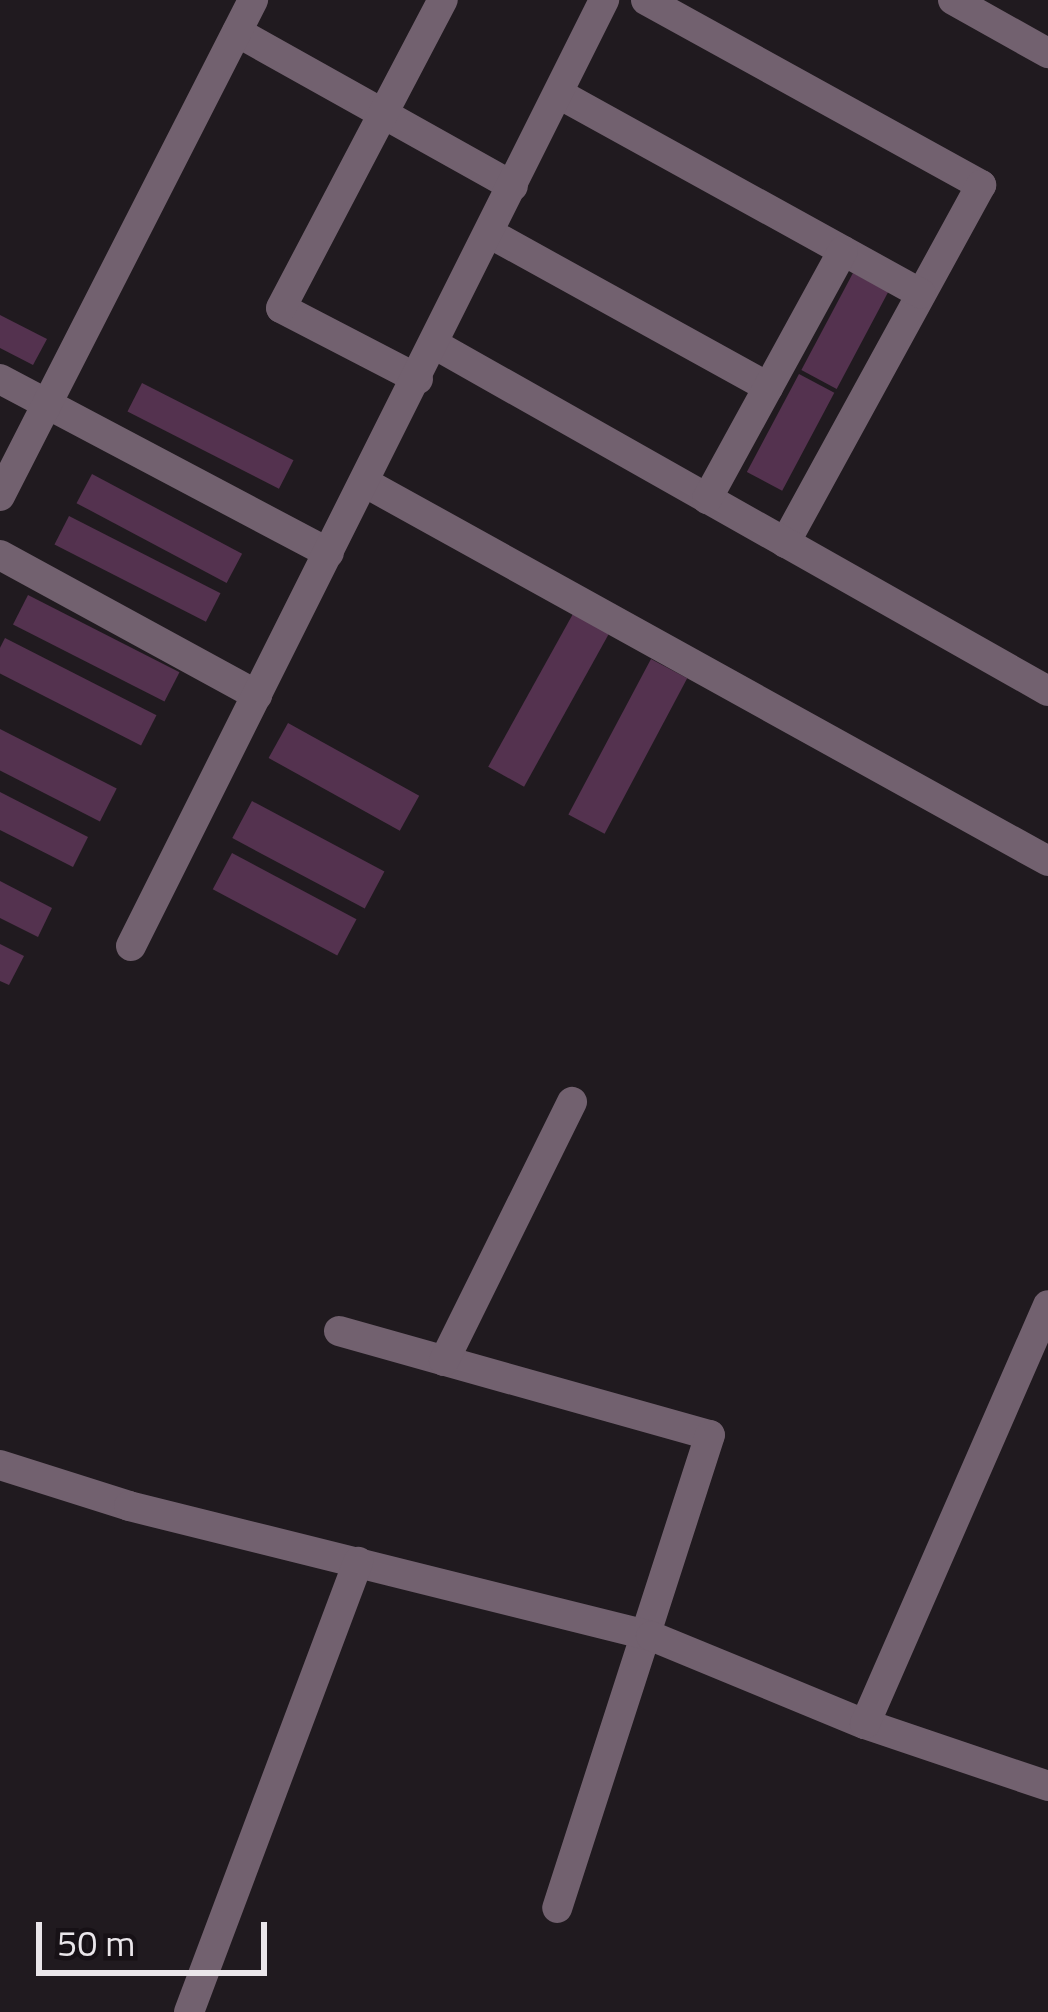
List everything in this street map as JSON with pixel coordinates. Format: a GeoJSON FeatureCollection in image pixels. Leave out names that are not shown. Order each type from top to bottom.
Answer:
{"type":"FeatureCollection","features":[{"type":"Feature","properties":{"kind":"street"},"geometry":{"type":"LineString","coordinates":[[0,496],[253,0]]}},
{"type":"Feature","properties":{"kind":"street"},"geometry":{"type":"LineString","coordinates":[[418,379],[281,308],[443,0]]}},
{"type":"Feature","properties":{"kind":"street"},"geometry":{"type":"LineString","coordinates":[[130,946],[561,95],[604,0]]}},
{"type":"Feature","properties":{"kind":"street"},"geometry":{"type":"LineString","coordinates":[[646,0],[981,185],[784,543]]}},
{"type":"Feature","properties":{"kind":"street"},"geometry":{"type":"LineString","coordinates":[[953,0],[1048,53]]}},
{"type":"Feature","properties":{"kind":"street"},"geometry":{"type":"LineString","coordinates":[[237,32],[513,185]]}},
{"type":"Feature","properties":{"kind":"street"},"geometry":{"type":"LineString","coordinates":[[561,95],[921,294]]}},
{"type":"Feature","properties":{"kind":"street"},"geometry":{"type":"LineString","coordinates":[[488,233],[768,387]]}},
{"type":"Feature","properties":{"kind":"street"},"geometry":{"type":"LineString","coordinates":[[707,499],[843,251]]}},
{"type":"Feature","properties":{"kind":"street"},"geometry":{"type":"LineString","coordinates":[[434,344],[1048,691]]}},
{"type":"Feature","properties":{"kind":"street"},"geometry":{"type":"LineString","coordinates":[[0,379],[329,553]]}},
{"type":"Feature","properties":{"kind":"street"},"geometry":{"type":"LineString","coordinates":[[364,482],[1048,861]]}},
{"type":"Feature","properties":{"kind":"street"},"geometry":{"type":"LineString","coordinates":[[0,555],[257,695]]}},
{"type":"Feature","properties":{"kind":"street"},"geometry":{"type":"LineString","coordinates":[[444,1361],[572,1102]]}},
{"type":"Feature","properties":{"kind":"street"},"geometry":{"type":"LineString","coordinates":[[865,1724],[1048,1305]]}},
{"type":"Feature","properties":{"kind":"street"},"geometry":{"type":"LineString","coordinates":[[338,1331],[710,1435],[651,1636],[557,1908]]}},
{"type":"Feature","properties":{"kind":"street"},"geometry":{"type":"LineString","coordinates":[[0,1466],[651,1636],[865,1724],[1048,1786]]}},
{"type":"Feature","properties":{"kind":"street"},"geometry":{"type":"LineString","coordinates":[[189,2012],[358,1562]]}},
{"type":"Feature","properties":{"kind":"building"},"geometry":{"type":"Polygon","coordinates":[[[853,273],[888,292],[837,389],[801,370],[853,273]]]}},
{"type":"Feature","properties":{"kind":"building"},"geometry":{"type":"Polygon","coordinates":[[[0,315],[47,339],[33,365],[0,348],[0,315]]]}},
{"type":"Feature","properties":{"kind":"building"},"geometry":{"type":"Polygon","coordinates":[[[799,374],[834,393],[782,491],[747,472],[799,374]]]}},
{"type":"Feature","properties":{"kind":"building"},"geometry":{"type":"Polygon","coordinates":[[[142,383],[293,460],[279,489],[127,412],[142,383]]]}},
{"type":"Feature","properties":{"kind":"building"},"geometry":{"type":"Polygon","coordinates":[[[92,474],[242,554],[227,583],[77,503],[92,474]]]}},
{"type":"Feature","properties":{"kind":"building"},"geometry":{"type":"Polygon","coordinates":[[[69,516],[220,593],[206,622],[54,545],[69,516]]]}},
{"type":"Feature","properties":{"kind":"building"},"geometry":{"type":"Polygon","coordinates":[[[28,595],[179,672],[164,702],[13,624],[28,595]]]}},
{"type":"Feature","properties":{"kind":"building"},"geometry":{"type":"Polygon","coordinates":[[[574,612],[610,632],[524,787],[488,767],[574,612]]]}},
{"type":"Feature","properties":{"kind":"building"},"geometry":{"type":"Polygon","coordinates":[[[5,638],[156,715],[141,745],[0,674],[5,638]]]}},
{"type":"Feature","properties":{"kind":"building"},"geometry":{"type":"Polygon","coordinates":[[[651,659],[687,678],[605,834],[568,814],[651,659]]]}},
{"type":"Feature","properties":{"kind":"building"},"geometry":{"type":"Polygon","coordinates":[[[288,723],[419,796],[400,831],[269,758],[288,723]]]}},
{"type":"Feature","properties":{"kind":"building"},"geometry":{"type":"Polygon","coordinates":[[[0,729],[117,788],[100,821],[0,771],[0,729]]]}},
{"type":"Feature","properties":{"kind":"building"},"geometry":{"type":"Polygon","coordinates":[[[0,792],[88,837],[73,867],[0,830],[0,792]]]}},
{"type":"Feature","properties":{"kind":"building"},"geometry":{"type":"Polygon","coordinates":[[[252,801],[384,871],[365,909],[232,838],[252,801]]]}},
{"type":"Feature","properties":{"kind":"building"},"geometry":{"type":"Polygon","coordinates":[[[232,853],[356,919],[337,955],[213,889],[232,853]]]}},
{"type":"Feature","properties":{"kind":"building"},"geometry":{"type":"Polygon","coordinates":[[[0,881],[52,908],[38,937],[0,918],[0,881]]]}},
{"type":"Feature","properties":{"kind":"building"},"geometry":{"type":"Polygon","coordinates":[[[0,944],[24,956],[9,985],[0,981],[0,944]]]}}]}
